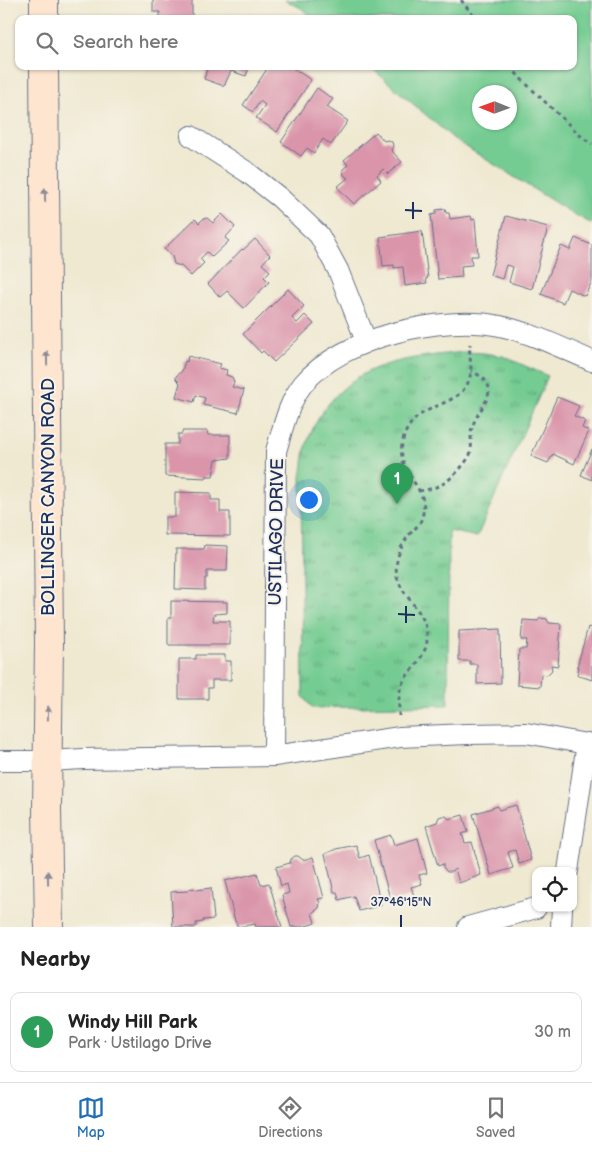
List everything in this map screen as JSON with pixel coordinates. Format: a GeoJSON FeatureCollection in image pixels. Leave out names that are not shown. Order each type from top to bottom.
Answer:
{"type":"FeatureCollection","features":[{"type":"Feature","properties":{"kind":"main road"},"geometry":{"type":"LineString","coordinates":[[44,0],[44,15]]}},
{"type":"Feature","properties":{"kind":"main road","name":"BOLLINGER CANYON ROAD"},"geometry":{"type":"LineString","coordinates":[[44,70],[49,644],[47,809],[49,927]]}},
{"type":"Feature","properties":{"kind":"street"},"geometry":{"type":"LineString","coordinates":[[191,136],[247,172],[280,198],[319,235],[338,270],[366,341]]}},
{"type":"Feature","properties":{"kind":"street","name":"USTILAGO DRIVE"},"geometry":{"type":"LineString","coordinates":[[274,756],[276,450],[289,409],[303,384],[324,365],[366,341],[407,329],[459,322],[499,326],[536,337],[592,361]]}},
{"type":"Feature","properties":{"kind":"street"},"geometry":{"type":"LineString","coordinates":[[0,760],[48,761],[274,756],[400,737],[526,733],[589,744],[569,867]]}},
{"type":"Feature","properties":{"kind":"street"},"geometry":{"type":"LineString","coordinates":[[468,927],[532,909]]}},
{"type":"Feature","properties":{"kind":"street"},"geometry":{"type":"LineString","coordinates":[[562,912],[562,927]]}},
{"type":"Feature","properties":{"kind":"path"},"geometry":{"type":"LineString","coordinates":[[461,0],[473,15]]}},
{"type":"Feature","properties":{"kind":"path"},"geometry":{"type":"LineString","coordinates":[[515,70],[519,77],[582,137],[592,144]]}},
{"type":"Feature","properties":{"kind":"path"},"geometry":{"type":"LineString","coordinates":[[400,737],[399,702],[401,688],[425,653],[428,644],[426,625],[408,599],[397,577],[399,553],[405,541],[420,524],[424,513],[424,502],[402,464],[402,441],[406,430],[420,413],[455,397],[463,390],[471,370],[469,357],[470,324]]}},
{"type":"Feature","properties":{"kind":"path"},"geometry":{"type":"LineString","coordinates":[[419,492],[434,489],[445,483],[455,475],[472,451],[470,438],[472,428],[481,409],[489,399],[490,390],[488,383],[482,376],[471,370]]}},
{"type":"Feature","properties":{"kind":"green space"},"geometry":{"type":"Polygon","coordinates":[[[285,0],[592,0],[592,224],[455,140],[374,70],[577,70],[577,15],[309,15],[301,8],[285,0]]]}},
{"type":"Feature","properties":{"kind":"green space"},"geometry":{"type":"Polygon","coordinates":[[[464,352],[503,356],[548,376],[477,537],[449,531],[448,705],[312,708],[303,696],[301,477],[305,450],[310,436],[324,409],[334,397],[357,378],[371,370],[404,360],[464,352]]]}},
{"type":"Feature","properties":{"kind":"building"},"geometry":{"type":"Polygon","coordinates":[[[153,0],[192,0],[192,15],[160,15],[160,12],[153,12],[153,0]]]}},
{"type":"Feature","properties":{"kind":"building"},"geometry":{"type":"Polygon","coordinates":[[[207,70],[248,70],[246,76],[231,71],[224,86],[204,79],[207,70]]]}},
{"type":"Feature","properties":{"kind":"building"},"geometry":{"type":"Polygon","coordinates":[[[266,70],[296,70],[311,80],[277,132],[256,118],[265,105],[260,101],[253,112],[243,105],[266,70]]]}},
{"type":"Feature","properties":{"kind":"building"},"geometry":{"type":"Polygon","coordinates":[[[317,88],[333,99],[327,107],[348,121],[331,145],[323,139],[314,153],[307,148],[301,156],[281,142],[317,88]]]}},
{"type":"Feature","properties":{"kind":"building"},"geometry":{"type":"Polygon","coordinates":[[[376,132],[384,141],[392,142],[391,150],[402,162],[388,174],[383,169],[377,175],[381,181],[354,204],[337,187],[348,178],[344,175],[343,171],[348,165],[344,160],[376,132]]]}},
{"type":"Feature","properties":{"kind":"building"},"geometry":{"type":"Polygon","coordinates":[[[445,209],[446,213],[449,213],[450,219],[471,216],[472,220],[475,219],[478,256],[471,256],[472,265],[461,266],[462,277],[438,279],[431,215],[436,214],[436,210],[445,209]]]}},
{"type":"Feature","properties":{"kind":"building"},"geometry":{"type":"Polygon","coordinates":[[[222,214],[235,227],[225,238],[229,241],[212,257],[207,252],[200,259],[204,263],[191,276],[181,266],[174,264],[172,256],[164,249],[195,219],[199,223],[207,218],[213,223],[222,214]]]}},
{"type":"Feature","properties":{"kind":"building"},"geometry":{"type":"Polygon","coordinates":[[[506,216],[548,227],[532,289],[509,282],[513,267],[506,265],[502,279],[490,275],[506,216]]]}},
{"type":"Feature","properties":{"kind":"building"},"geometry":{"type":"Polygon","coordinates":[[[422,231],[427,283],[405,286],[403,267],[394,268],[394,265],[383,266],[380,237],[422,231]]]}},
{"type":"Feature","properties":{"kind":"building"},"geometry":{"type":"Polygon","coordinates":[[[575,238],[592,245],[592,281],[585,296],[569,289],[563,303],[541,294],[561,246],[570,250],[575,238]]]}},
{"type":"Feature","properties":{"kind":"building"},"geometry":{"type":"Polygon","coordinates":[[[255,239],[270,255],[262,264],[270,271],[264,277],[269,282],[244,308],[227,291],[220,297],[208,284],[242,249],[255,239]]]}},
{"type":"Feature","properties":{"kind":"building"},"geometry":{"type":"Polygon","coordinates":[[[288,289],[304,306],[292,318],[297,323],[305,315],[314,324],[274,362],[263,351],[261,353],[243,334],[288,289]]]}},
{"type":"Feature","properties":{"kind":"building"},"geometry":{"type":"Polygon","coordinates":[[[188,356],[221,364],[219,368],[227,370],[226,375],[233,379],[232,387],[244,390],[238,413],[203,405],[205,398],[196,395],[194,402],[176,397],[180,383],[176,376],[182,371],[188,356]]]}},
{"type":"Feature","properties":{"kind":"building"},"geometry":{"type":"Polygon","coordinates":[[[557,397],[579,406],[574,416],[585,421],[582,428],[589,431],[574,464],[553,454],[548,463],[531,456],[557,397]]]}},
{"type":"Feature","properties":{"kind":"building"},"geometry":{"type":"Polygon","coordinates":[[[182,431],[207,431],[208,435],[230,435],[230,458],[216,460],[213,476],[206,476],[206,478],[165,476],[165,444],[178,444],[178,434],[182,434],[182,431]]]}},
{"type":"Feature","properties":{"kind":"building"},"geometry":{"type":"Polygon","coordinates":[[[592,449],[592,480],[581,475],[592,449]]]}},
{"type":"Feature","properties":{"kind":"building"},"geometry":{"type":"Polygon","coordinates":[[[175,492],[211,493],[211,500],[220,500],[220,512],[230,512],[230,536],[165,535],[165,517],[175,517],[175,492]]]}},
{"type":"Feature","properties":{"kind":"building"},"geometry":{"type":"Polygon","coordinates":[[[205,545],[228,546],[227,571],[207,571],[205,590],[175,589],[176,549],[204,549],[205,545]]]}},
{"type":"Feature","properties":{"kind":"building"},"geometry":{"type":"Polygon","coordinates":[[[171,601],[227,602],[227,613],[214,614],[213,621],[230,621],[230,645],[168,645],[168,618],[171,618],[171,601]]]}},
{"type":"Feature","properties":{"kind":"building"},"geometry":{"type":"Polygon","coordinates":[[[540,618],[547,619],[549,623],[561,624],[558,666],[551,665],[552,670],[547,675],[541,674],[540,687],[517,685],[519,649],[526,649],[527,640],[521,640],[523,620],[538,621],[540,618]]]}},
{"type":"Feature","properties":{"kind":"building"},"geometry":{"type":"Polygon","coordinates":[[[588,627],[592,628],[592,680],[577,675],[579,667],[577,667],[588,627]]]}},
{"type":"Feature","properties":{"kind":"building"},"geometry":{"type":"Polygon","coordinates":[[[500,629],[501,683],[477,684],[477,664],[470,664],[470,661],[459,661],[459,631],[500,629]]]}},
{"type":"Feature","properties":{"kind":"building"},"geometry":{"type":"Polygon","coordinates":[[[196,655],[225,655],[225,661],[231,661],[231,680],[212,680],[212,688],[208,688],[208,699],[179,699],[179,659],[196,659],[196,655]]]}},
{"type":"Feature","properties":{"kind":"building"},"geometry":{"type":"Polygon","coordinates":[[[516,805],[531,860],[519,864],[515,850],[508,852],[513,868],[491,875],[473,814],[498,806],[499,810],[516,805]]]}},
{"type":"Feature","properties":{"kind":"building"},"geometry":{"type":"Polygon","coordinates":[[[463,815],[468,832],[462,834],[465,843],[472,842],[481,875],[459,883],[455,869],[447,872],[443,864],[438,866],[426,826],[437,822],[439,817],[442,816],[446,816],[449,819],[463,815]]]}},
{"type":"Feature","properties":{"kind":"building"},"geometry":{"type":"Polygon","coordinates":[[[391,835],[394,845],[418,838],[427,873],[419,875],[422,884],[411,887],[414,896],[391,902],[374,840],[391,835]]]}},
{"type":"Feature","properties":{"kind":"building"},"geometry":{"type":"Polygon","coordinates":[[[356,845],[360,858],[369,855],[381,905],[359,911],[354,896],[339,900],[337,892],[334,892],[325,854],[336,849],[356,845]]]}},
{"type":"Feature","properties":{"kind":"building"},"geometry":{"type":"Polygon","coordinates":[[[295,856],[303,860],[313,857],[324,898],[318,899],[320,903],[319,908],[312,913],[315,923],[303,927],[291,927],[282,895],[289,893],[287,884],[281,886],[276,867],[290,863],[291,859],[295,856]]]}},
{"type":"Feature","properties":{"kind":"building"},"geometry":{"type":"Polygon","coordinates":[[[257,873],[261,885],[269,883],[282,927],[256,927],[255,924],[238,927],[235,921],[225,881],[257,873]]]}},
{"type":"Feature","properties":{"kind":"building"},"geometry":{"type":"Polygon","coordinates":[[[194,888],[196,890],[211,888],[214,919],[196,923],[196,927],[173,927],[171,892],[188,891],[194,888]]]}},
{"type":"Feature","properties":{"kind":"place","name":"Windy Hill Park"},"geometry":{"type":"Point","coordinates":[397,504]}}]}
